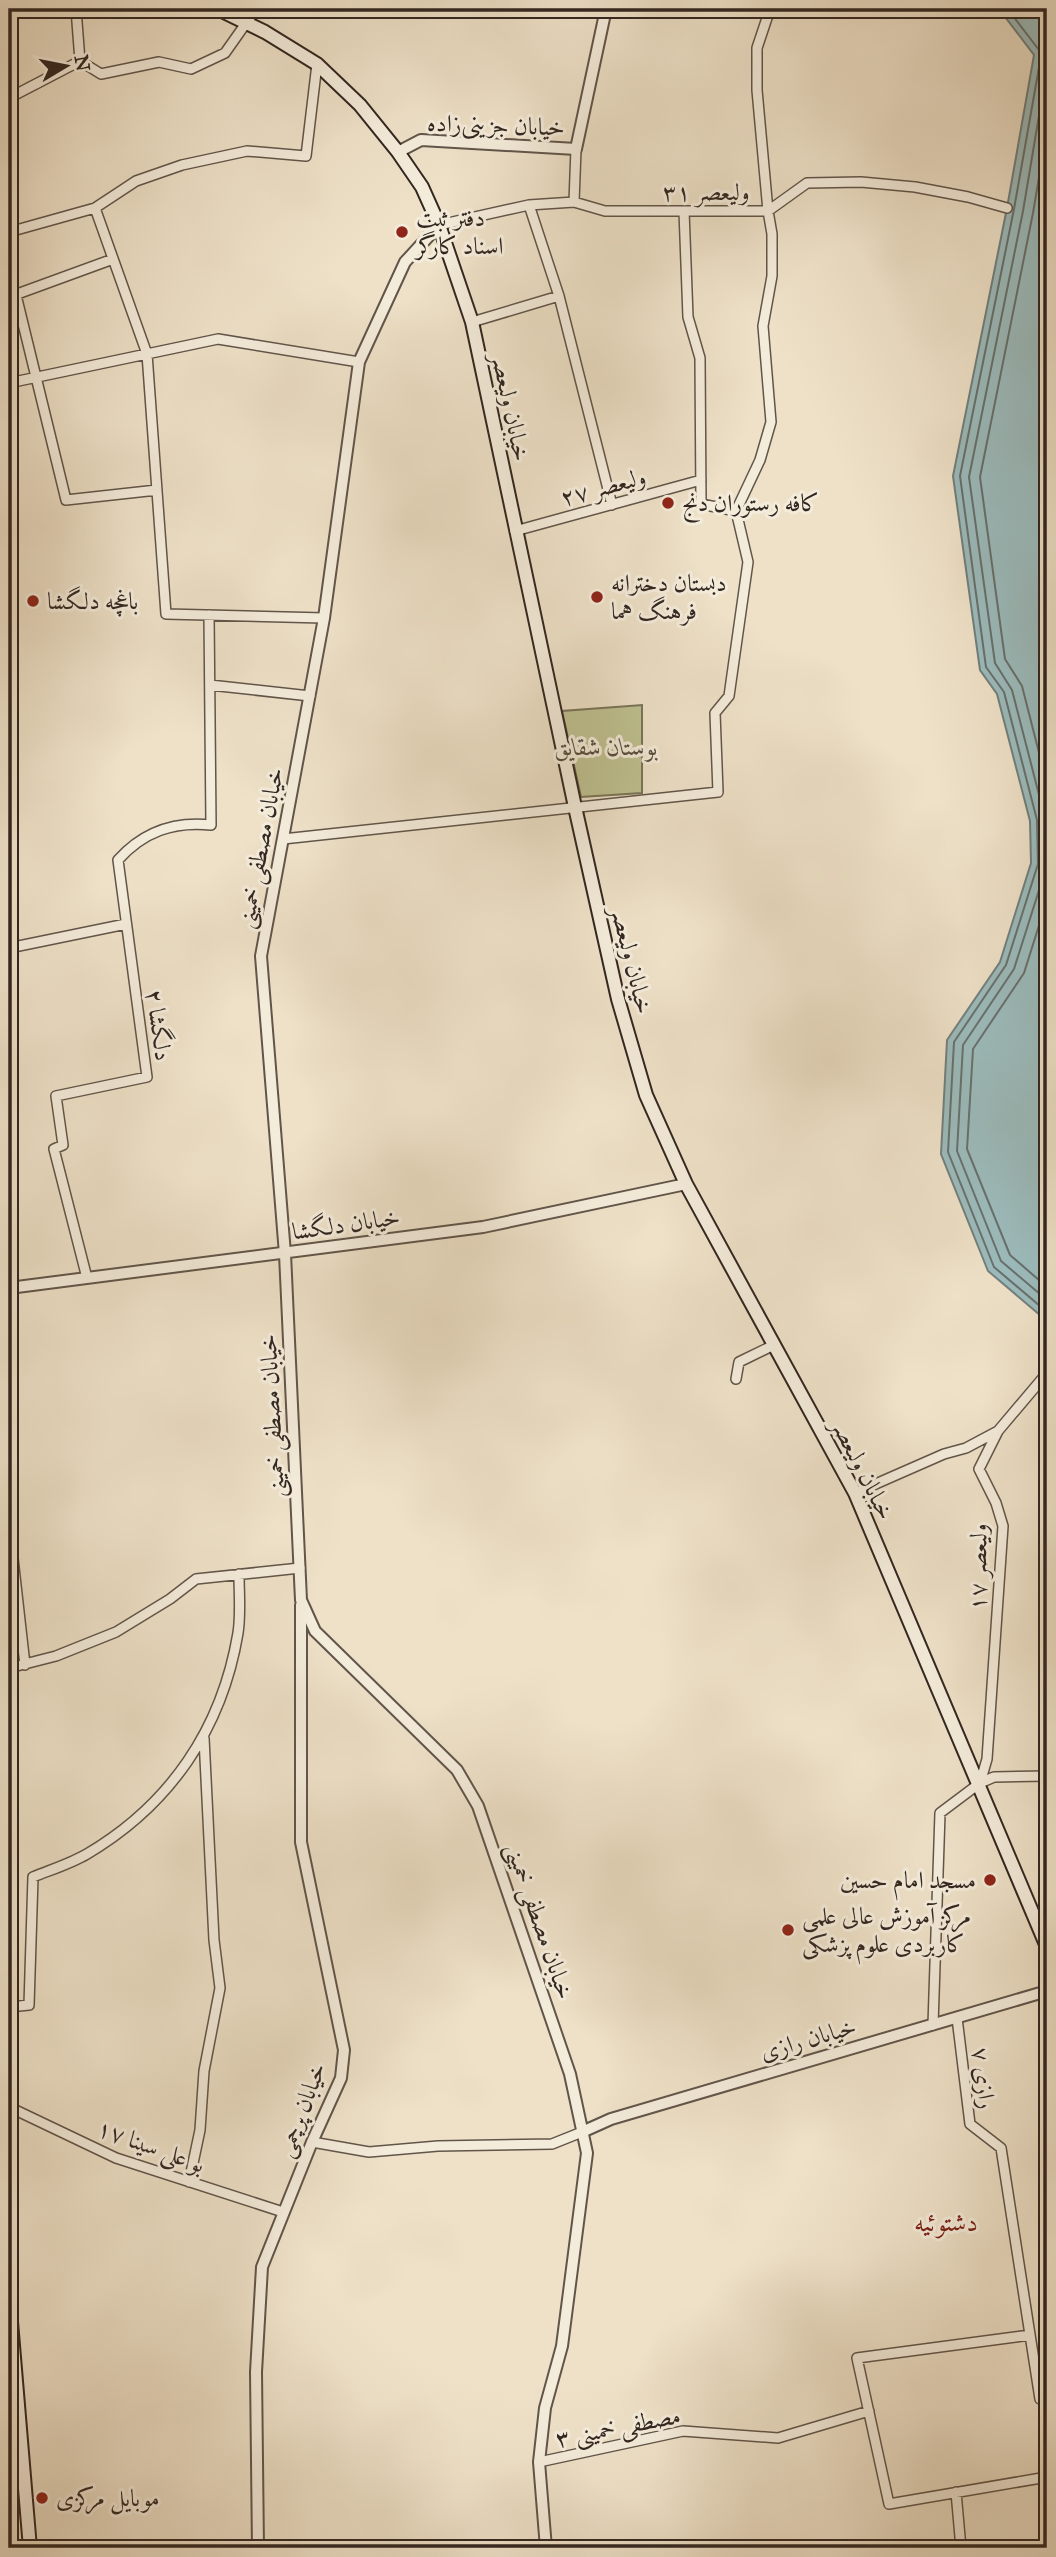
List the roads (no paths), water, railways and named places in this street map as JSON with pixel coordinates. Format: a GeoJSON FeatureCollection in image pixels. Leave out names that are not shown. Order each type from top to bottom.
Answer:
{"type":"FeatureCollection","features":[{"type":"Feature","properties":{"kind":"main road","name":"خیابان ولیعصر"},"geometry":{"type":"LineString","coordinates":[[218,9],[317,64],[360,105],[422,187],[439,225],[472,322],[618,999],[646,1095],[686,1184],[855,1493],[980,1783],[1047,1947]]}},
{"type":"Feature","properties":{"kind":"main road"},"geometry":{"type":"LineString","coordinates":[[9,2298],[13,2400],[30,2548]]}},
{"type":"Feature","properties":{"kind":"street"},"geometry":{"type":"LineString","coordinates":[[76,9],[80,61]]}},
{"type":"Feature","properties":{"kind":"street"},"geometry":{"type":"LineString","coordinates":[[80,61],[101,74],[159,62],[191,69],[225,53],[256,9]]}},
{"type":"Feature","properties":{"kind":"street","name":"خیابان جزینی‌زاده"},"geometry":{"type":"LineString","coordinates":[[398,152],[421,140],[576,149],[606,9]]}},
{"type":"Feature","properties":{"kind":"street"},"geometry":{"type":"LineString","coordinates":[[283,839],[718,792],[715,713],[729,696],[748,562],[736,511],[760,460],[771,422],[763,326],[772,276],[772,234],[757,90],[757,48],[770,9]]}},
{"type":"Feature","properties":{"kind":"street"},"geometry":{"type":"LineString","coordinates":[[9,98],[80,61]]}},
{"type":"Feature","properties":{"kind":"street"},"geometry":{"type":"LineString","coordinates":[[9,232],[94,208],[136,181],[183,165],[247,151],[306,156],[317,64]]}},
{"type":"Feature","properties":{"kind":"street"},"geometry":{"type":"LineString","coordinates":[[573,202],[576,149]]}},
{"type":"Feature","properties":{"kind":"street","name":"ولیعصر ۳۱"},"geometry":{"type":"LineString","coordinates":[[439,225],[529,205],[573,202],[605,211],[768,211],[807,183],[847,182],[915,187],[1007,208]]}},
{"type":"Feature","properties":{"kind":"street"},"geometry":{"type":"LineString","coordinates":[[529,205],[559,296],[612,505]]}},
{"type":"Feature","properties":{"kind":"street"},"geometry":{"type":"LineString","coordinates":[[94,208],[147,354],[166,614],[324,618]]}},
{"type":"Feature","properties":{"kind":"street"},"geometry":{"type":"LineString","coordinates":[[684,211],[688,317],[700,358],[701,504],[736,511]]}},
{"type":"Feature","properties":{"kind":"street","name":"خیابان مصطفی خمینی"},"geometry":{"type":"LineString","coordinates":[[439,225],[405,262],[359,362],[324,618],[261,956],[285,1254],[301,1600],[315,1631],[457,1770],[478,1806],[570,2074],[587,2153],[562,2346],[545,2408],[539,2462],[546,2548]]}},
{"type":"Feature","properties":{"kind":"street"},"geometry":{"type":"LineString","coordinates":[[113,260],[12,296],[36,377],[66,500],[157,490]]}},
{"type":"Feature","properties":{"kind":"street"},"geometry":{"type":"LineString","coordinates":[[472,322],[559,296]]}},
{"type":"Feature","properties":{"kind":"street"},"geometry":{"type":"LineString","coordinates":[[9,383],[218,339],[359,362]]}},
{"type":"Feature","properties":{"kind":"street","name":"ولیعصر ۲۷"},"geometry":{"type":"LineString","coordinates":[[515,531],[701,480]]}},
{"type":"Feature","properties":{"kind":"street"},"geometry":{"type":"LineString","coordinates":[[209,615],[210,684],[310,696]]}},
{"type":"Feature","properties":{"kind":"street","name":"دلگشا ۲"},"geometry":{"type":"LineString","coordinates":[[87,1278],[54,1149],[63,1145],[56,1096],[147,1077],[118,860],[139,839],[167,827],[211,825],[210,684]]}},
{"type":"Feature","properties":{"kind":"street"},"geometry":{"type":"LineString","coordinates":[[9,948],[126,924]]}},
{"type":"Feature","properties":{"kind":"street","name":"خیابان دلگشا"},"geometry":{"type":"LineString","coordinates":[[9,1288],[483,1227],[686,1184]]}},
{"type":"Feature","properties":{"kind":"street"},"geometry":{"type":"LineString","coordinates":[[736,1379],[739,1362],[774,1345]]}},
{"type":"Feature","properties":{"kind":"street"},"geometry":{"type":"LineString","coordinates":[[855,1493],[944,1454],[966,1448],[998,1431],[1047,1373]]}},
{"type":"Feature","properties":{"kind":"street","name":"ولیعصر ۱۷"},"geometry":{"type":"LineString","coordinates":[[980,1783],[987,1759],[1003,1526],[996,1503],[979,1469],[998,1431]]}},
{"type":"Feature","properties":{"kind":"street"},"geometry":{"type":"LineString","coordinates":[[9,1522],[25,1665]]}},
{"type":"Feature","properties":{"kind":"street"},"geometry":{"type":"LineString","coordinates":[[9,1668],[66,1653],[116,1632],[162,1605],[196,1579],[300,1568]]}},
{"type":"Feature","properties":{"kind":"street"},"geometry":{"type":"LineString","coordinates":[[9,2007],[29,2005],[33,1877],[85,1856],[132,1824],[172,1785],[204,1738],[226,1686],[231,1664],[238,1631],[239,1574]]}},
{"type":"Feature","properties":{"kind":"street","name":"خیابان پرچمی"},"geometry":{"type":"LineString","coordinates":[[258,2548],[256,2372],[262,2267],[341,2078],[344,2050],[301,1842],[301,1600]]}},
{"type":"Feature","properties":{"kind":"street"},"geometry":{"type":"LineString","coordinates":[[189,2182],[200,2130],[204,2071],[220,1988],[214,1940],[204,1738]]}},
{"type":"Feature","properties":{"kind":"street"},"geometry":{"type":"LineString","coordinates":[[933,2025],[940,1813],[980,1783],[994,1777],[1047,1776]]}},
{"type":"Feature","properties":{"kind":"street","name":"خیابان رازی"},"geometry":{"type":"LineString","coordinates":[[582,2132],[611,2119],[1047,1991]]}},
{"type":"Feature","properties":{"kind":"street","name":"رازی ۷"},"geometry":{"type":"LineString","coordinates":[[957,2018],[970,2124],[1002,2148],[1040,2399],[1047,2397]]}},
{"type":"Feature","properties":{"kind":"street","name":"بو علی سینا ۱۷"},"geometry":{"type":"LineString","coordinates":[[9,2107],[116,2158],[283,2212]]}},
{"type":"Feature","properties":{"kind":"street"},"geometry":{"type":"LineString","coordinates":[[312,2142],[369,2152],[438,2146],[552,2144],[582,2132]]}},
{"type":"Feature","properties":{"kind":"street"},"geometry":{"type":"LineString","coordinates":[[1030,2335],[857,2358],[889,2504],[1047,2477]]}},
{"type":"Feature","properties":{"kind":"street","name":"مصطفی خمینی ۳"},"geometry":{"type":"LineString","coordinates":[[539,2462],[683,2431],[778,2438],[869,2411]]}},
{"type":"Feature","properties":{"kind":"street"},"geometry":{"type":"LineString","coordinates":[[956,2493],[961,2548]]}},
{"type":"Feature","properties":{"kind":"water"},"geometry":{"type":"Polygon","coordinates":[[[1005,9],[1047,9],[1047,1321],[988,1271],[941,1154],[947,1040],[1000,962],[1031,863],[1030,821],[997,694],[980,670],[953,476],[1007,208],[1034,55],[1006,18],[1005,9]]]}},
{"type":"Feature","properties":{"kind":"place","name":"دفتر ثبت اسناد کارگر"},"geometry":{"type":"Point","coordinates":[402,232]}},
{"type":"Feature","properties":{"kind":"place","name":"کافه رستوران دنج"},"geometry":{"type":"Point","coordinates":[668,503]}},
{"type":"Feature","properties":{"kind":"place","name":"دبستان دخترانه فرهنگ هما"},"geometry":{"type":"Point","coordinates":[597,597]}},
{"type":"Feature","properties":{"kind":"place","name":"باغچه دلگشا"},"geometry":{"type":"Point","coordinates":[33,601]}},
{"type":"Feature","properties":{"kind":"place","name":"مسجد امام حسین"},"geometry":{"type":"Point","coordinates":[990,1880]}},
{"type":"Feature","properties":{"kind":"place","name":"مرکز آموزش عالی علمی کاربردی علوم پزشکی"},"geometry":{"type":"Point","coordinates":[788,1930]}},
{"type":"Feature","properties":{"kind":"place","name":"موبایل مرکزی"},"geometry":{"type":"Point","coordinates":[42,2498]}},
{"type":"Feature","properties":{"kind":"district","name":"دشتوئیه"},"geometry":{"type":"Point","coordinates":[946,2222]}},
{"type":"Feature","properties":{"kind":"park label","name":"بوستان شقایق"},"geometry":{"type":"Point","coordinates":[606,747]}}]}
